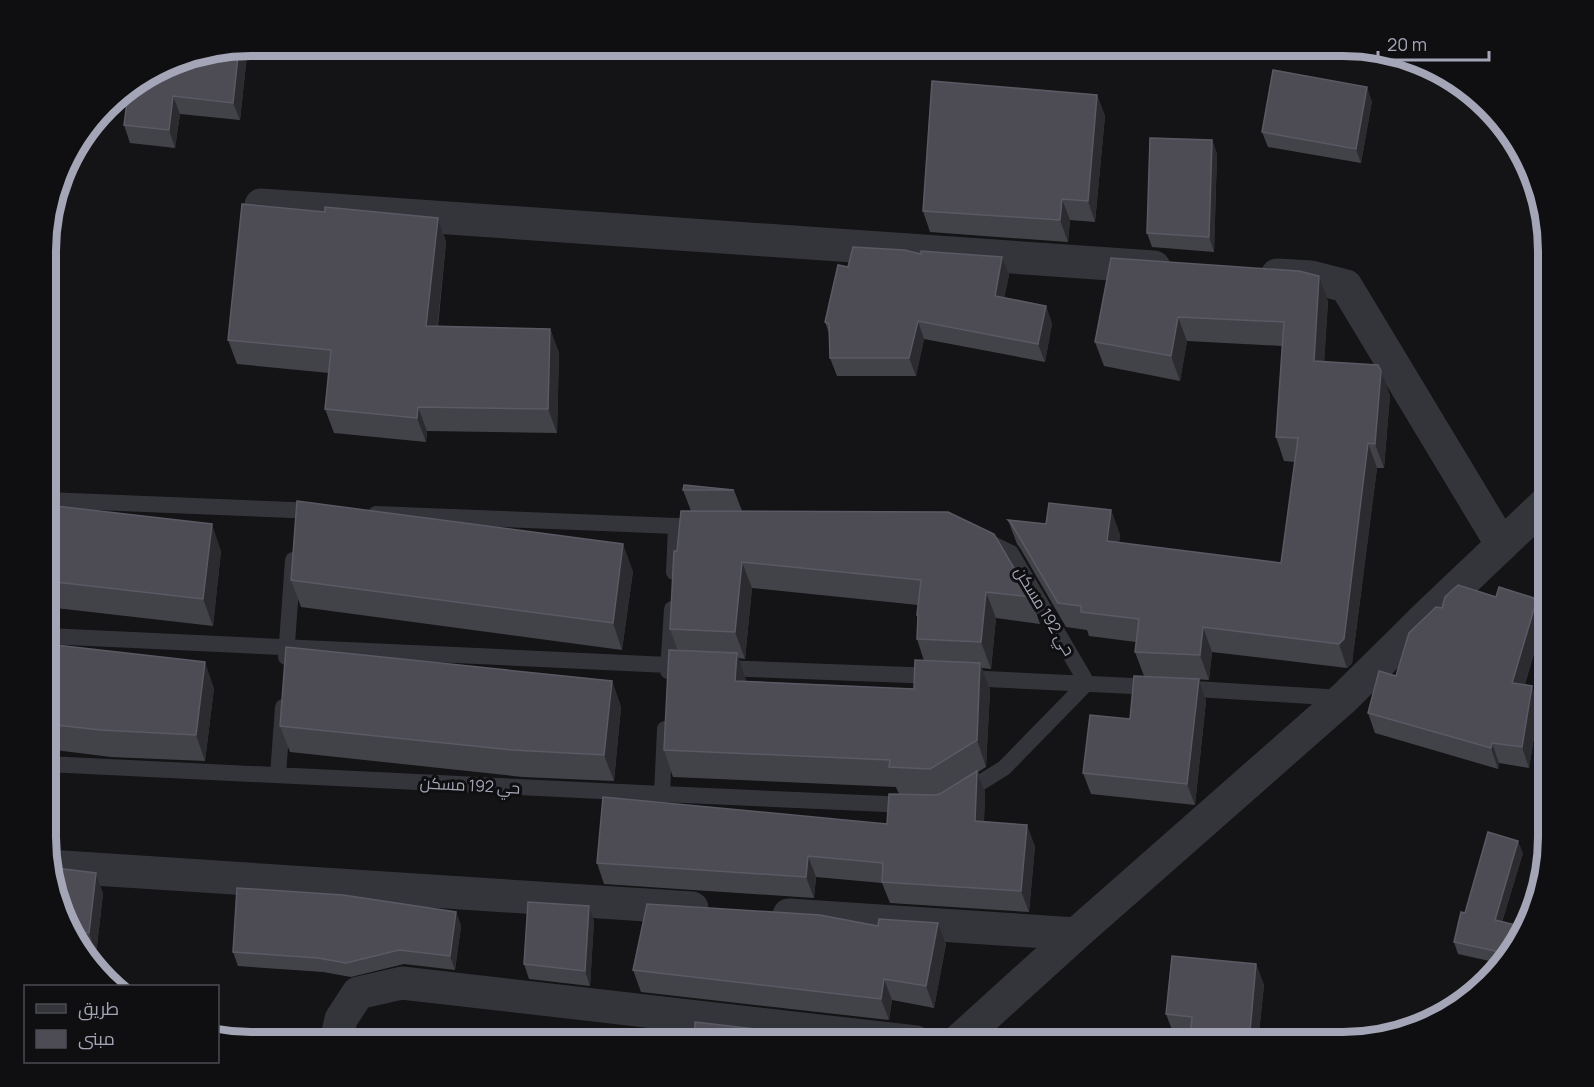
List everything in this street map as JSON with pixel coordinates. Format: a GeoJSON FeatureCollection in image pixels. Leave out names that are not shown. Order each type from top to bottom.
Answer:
{"type":"FeatureCollection","features":[{"type":"Feature","properties":{"kind":"street"},"geometry":{"type":"LineString","coordinates":[[261,205],[1180,268]]}},
{"type":"Feature","properties":{"kind":"street"},"geometry":{"type":"LineString","coordinates":[[1251,273],[1311,278],[1346,285],[1502,545]]}},
{"type":"Feature","properties":{"kind":"street"},"geometry":{"type":"LineString","coordinates":[[969,1031],[1344,698],[1538,511]]}},
{"type":"Feature","properties":{"kind":"street"},"geometry":{"type":"LineString","coordinates":[[58,867],[718,910]]}},
{"type":"Feature","properties":{"kind":"street"},"geometry":{"type":"LineString","coordinates":[[765,913],[1077,934]]}},
{"type":"Feature","properties":{"kind":"street"},"geometry":{"type":"LineString","coordinates":[[338,1032],[341,1019],[358,993],[402,983],[824,1031]]}},
{"type":"Feature","properties":{"kind":"lane"},"geometry":{"type":"LineString","coordinates":[[56,501],[296,516],[332,512]]}},
{"type":"Feature","properties":{"kind":"lane"},"geometry":{"type":"LineString","coordinates":[[356,513],[711,527]]}},
{"type":"Feature","properties":{"kind":"lane"},"geometry":{"type":"LineString","coordinates":[[668,689],[676,527]]}},
{"type":"Feature","properties":{"kind":"lane","name":"حي 192 مسكن"},"geometry":{"type":"LineString","coordinates":[[970,533],[1011,553],[1088,683]]}},
{"type":"Feature","properties":{"kind":"lane"},"geometry":{"type":"LineString","coordinates":[[285,670],[294,544]]}},
{"type":"Feature","properties":{"kind":"lane","name":"حي 192 مسكن"},"geometry":{"type":"LineString","coordinates":[[56,636],[669,666],[1088,683],[1344,698]]}},
{"type":"Feature","properties":{"kind":"lane"},"geometry":{"type":"LineString","coordinates":[[951,801],[1004,768],[1088,683]]}},
{"type":"Feature","properties":{"kind":"lane"},"geometry":{"type":"LineString","coordinates":[[278,775],[284,693]]}},
{"type":"Feature","properties":{"kind":"lane"},"geometry":{"type":"LineString","coordinates":[[662,794],[666,712]]}},
{"type":"Feature","properties":{"kind":"lane","name":"حي 192 مسكن"},"geometry":{"type":"LineString","coordinates":[[56,764],[930,806]]}},
{"type":"Feature","properties":{"kind":"building"},"geometry":{"type":"Polygon","coordinates":[[[238,56],[233,103],[173,96],[169,130],[124,125],[127,100],[142,88],[188,66],[213,59],[238,56]]]}},
{"type":"Feature","properties":{"kind":"building"},"geometry":{"type":"Polygon","coordinates":[[[1273,70],[1367,87],[1356,149],[1262,132],[1273,70]]]}},
{"type":"Feature","properties":{"kind":"building"},"geometry":{"type":"Polygon","coordinates":[[[932,81],[1097,95],[1088,201],[1062,199],[1060,220],[923,211],[932,81]]]}},
{"type":"Feature","properties":{"kind":"building"},"geometry":{"type":"Polygon","coordinates":[[[1150,138],[1212,140],[1209,237],[1147,233],[1150,138]]]}},
{"type":"Feature","properties":{"kind":"building"},"geometry":{"type":"Polygon","coordinates":[[[242,204],[325,212],[325,207],[438,218],[426,326],[550,329],[548,409],[418,407],[417,418],[325,409],[331,350],[228,340],[242,204]]]}},
{"type":"Feature","properties":{"kind":"building"},"geometry":{"type":"Polygon","coordinates":[[[853,247],[904,250],[921,254],[921,251],[1002,257],[995,296],[1046,306],[1038,344],[918,321],[909,358],[830,358],[829,324],[825,322],[838,265],[848,267],[853,247]]]}},
{"type":"Feature","properties":{"kind":"building"},"geometry":{"type":"Polygon","coordinates":[[[1111,258],[1299,271],[1319,276],[1314,361],[1378,365],[1381,371],[1375,444],[1368,443],[1344,639],[1339,644],[1203,627],[1200,655],[1135,652],[1139,619],[1081,612],[1081,606],[1058,603],[1008,520],[1046,524],[1049,503],[1111,510],[1107,541],[1281,563],[1298,438],[1276,437],[1284,322],[1178,317],[1171,356],[1095,342],[1111,258]]]}},
{"type":"Feature","properties":{"kind":"building"},"geometry":{"type":"Polygon","coordinates":[[[684,485],[734,490],[683,490],[684,485]]]}},
{"type":"Feature","properties":{"kind":"building"},"geometry":{"type":"Polygon","coordinates":[[[297,501],[623,544],[613,623],[291,580],[297,501]]]}},
{"type":"Feature","properties":{"kind":"building"},"geometry":{"type":"Polygon","coordinates":[[[56,506],[212,524],[203,599],[56,582],[56,506]]]}},
{"type":"Feature","properties":{"kind":"building"},"geometry":{"type":"Polygon","coordinates":[[[681,511],[948,512],[994,534],[1031,597],[986,592],[981,642],[917,639],[921,580],[742,562],[735,632],[670,629],[674,551],[677,551],[681,511]]]}},
{"type":"Feature","properties":{"kind":"building"},"geometry":{"type":"Polygon","coordinates":[[[1458,585],[1496,597],[1499,587],[1537,599],[1512,683],[1532,686],[1522,747],[1492,743],[1491,748],[1368,713],[1379,671],[1396,676],[1409,633],[1436,607],[1442,608],[1445,597],[1458,585]]]}},
{"type":"Feature","properties":{"kind":"building"},"geometry":{"type":"Polygon","coordinates":[[[56,645],[205,662],[196,735],[56,725],[56,645]]]}},
{"type":"Feature","properties":{"kind":"building"},"geometry":{"type":"Polygon","coordinates":[[[286,647],[612,681],[604,755],[513,750],[280,726],[286,647]]]}},
{"type":"Feature","properties":{"kind":"building"},"geometry":{"type":"Polygon","coordinates":[[[669,650],[737,653],[735,681],[914,689],[915,660],[980,663],[977,740],[930,769],[889,767],[890,760],[664,750],[669,650]]]}},
{"type":"Feature","properties":{"kind":"building"},"geometry":{"type":"Polygon","coordinates":[[[1134,676],[1199,679],[1187,784],[1083,773],[1090,715],[1130,719],[1134,676]]]}},
{"type":"Feature","properties":{"kind":"building"},"geometry":{"type":"Polygon","coordinates":[[[977,771],[975,821],[1027,825],[1021,891],[882,882],[883,863],[808,856],[806,877],[597,863],[603,797],[887,824],[889,794],[940,794],[977,771]]]}},
{"type":"Feature","properties":{"kind":"building"},"geometry":{"type":"Polygon","coordinates":[[[1488,832],[1518,841],[1495,920],[1516,925],[1500,952],[1454,942],[1461,912],[1465,913],[1488,832]]]}},
{"type":"Feature","properties":{"kind":"building"},"geometry":{"type":"Polygon","coordinates":[[[58,868],[96,873],[89,933],[81,932],[70,911],[58,868]]]}},
{"type":"Feature","properties":{"kind":"building"},"geometry":{"type":"Polygon","coordinates":[[[237,888],[343,895],[456,912],[450,956],[399,950],[346,963],[318,958],[233,952],[237,888]]]}},
{"type":"Feature","properties":{"kind":"building"},"geometry":{"type":"Polygon","coordinates":[[[528,902],[589,906],[585,971],[524,964],[528,902]]]}},
{"type":"Feature","properties":{"kind":"building"},"geometry":{"type":"Polygon","coordinates":[[[647,904],[820,915],[878,926],[879,919],[938,923],[926,986],[884,979],[881,999],[633,970],[647,904]]]}},
{"type":"Feature","properties":{"kind":"building"},"geometry":{"type":"Polygon","coordinates":[[[1172,956],[1256,964],[1250,1031],[1191,1031],[1192,1017],[1166,1014],[1172,956]]]}},
{"type":"Feature","properties":{"kind":"building"},"geometry":{"type":"Polygon","coordinates":[[[695,1022],[777,1032],[695,1032],[695,1022]]]}}]}
